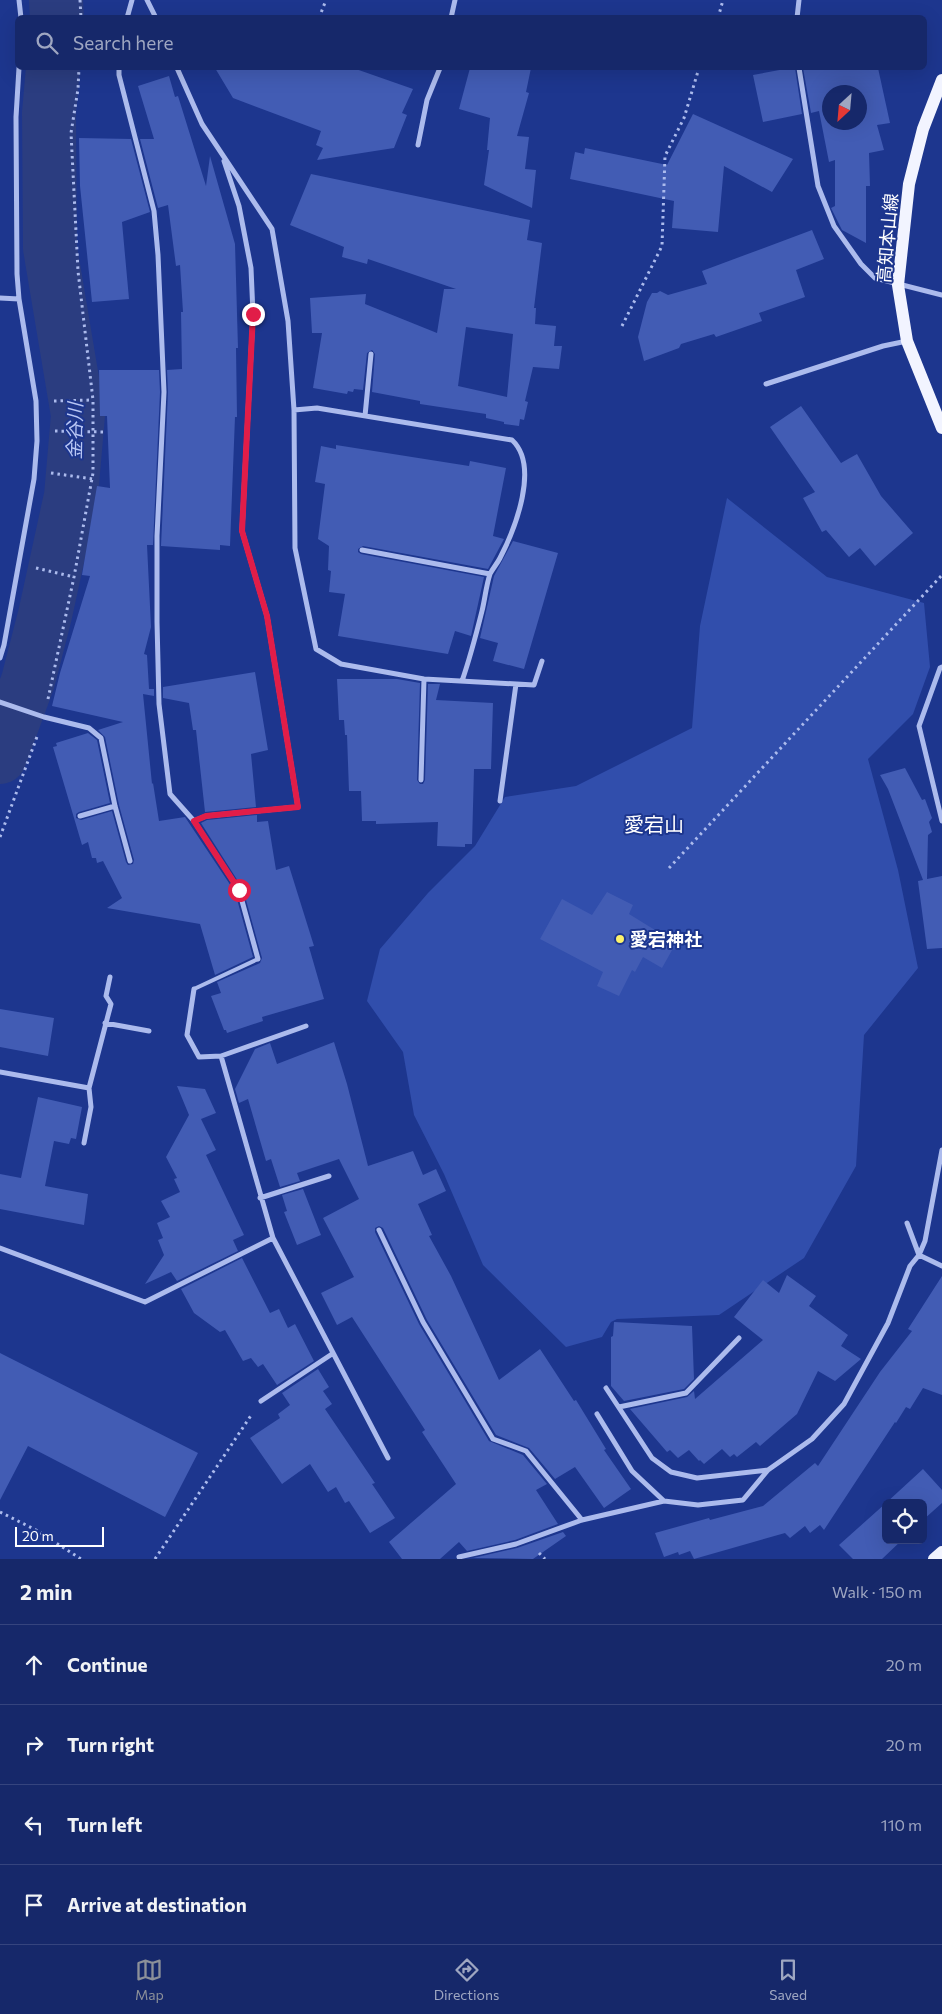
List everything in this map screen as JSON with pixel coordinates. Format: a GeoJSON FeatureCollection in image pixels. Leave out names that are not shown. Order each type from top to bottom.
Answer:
{"type":"FeatureCollection","features":[{"type":"Feature","properties":{"kind":"main road","name":"高知本山線"},"geometry":{"type":"LineString","coordinates":[[942,80],[922,129],[910,184],[898,285],[907,341],[942,428]]}},
{"type":"Feature","properties":{"kind":"main road"},"geometry":{"type":"LineString","coordinates":[[934,1559],[942,1552]]}},
{"type":"Feature","properties":{"kind":"street"},"geometry":{"type":"LineString","coordinates":[[19,0],[21,15]]}},
{"type":"Feature","properties":{"kind":"street"},"geometry":{"type":"LineString","coordinates":[[128,15],[132,0]]}},
{"type":"Feature","properties":{"kind":"street"},"geometry":{"type":"LineString","coordinates":[[147,0],[154,15]]}},
{"type":"Feature","properties":{"kind":"street"},"geometry":{"type":"LineString","coordinates":[[452,15],[454,0]]}},
{"type":"Feature","properties":{"kind":"street"},"geometry":{"type":"LineString","coordinates":[[797,15],[799,0]]}},
{"type":"Feature","properties":{"kind":"street"},"geometry":{"type":"LineString","coordinates":[[0,658],[4,645],[34,471],[37,441],[36,401],[18,299],[16,117],[19,70]]}},
{"type":"Feature","properties":{"kind":"street"},"geometry":{"type":"LineString","coordinates":[[119,70],[154,210],[158,255],[164,392],[156,536],[160,704],[162,740],[170,794],[194,821],[239,890],[258,959]]}},
{"type":"Feature","properties":{"kind":"street"},"geometry":{"type":"LineString","coordinates":[[178,70],[202,124],[272,229],[288,320],[294,410],[295,548],[316,649],[341,664],[424,679],[534,685],[542,660]]}},
{"type":"Feature","properties":{"kind":"street"},"geometry":{"type":"LineString","coordinates":[[418,145],[427,100],[439,70]]}},
{"type":"Feature","properties":{"kind":"street"},"geometry":{"type":"LineString","coordinates":[[799,70],[818,186],[834,226],[861,264],[875,278],[942,295]]}},
{"type":"Feature","properties":{"kind":"street"},"geometry":{"type":"LineString","coordinates":[[194,821],[206,816],[298,807],[267,616],[242,531],[253,314],[251,268],[239,206],[221,154]]}},
{"type":"Feature","properties":{"kind":"street"},"geometry":{"type":"LineString","coordinates":[[0,298],[18,299]]}},
{"type":"Feature","properties":{"kind":"street"},"geometry":{"type":"LineString","coordinates":[[766,384],[883,346],[907,341]]}},
{"type":"Feature","properties":{"kind":"street"},"geometry":{"type":"LineString","coordinates":[[365,416],[371,354]]}},
{"type":"Feature","properties":{"kind":"street"},"geometry":{"type":"LineString","coordinates":[[294,410],[317,408],[512,440],[520,447],[524,459],[523,493],[512,532],[490,574],[473,652],[462,681]]}},
{"type":"Feature","properties":{"kind":"street"},"geometry":{"type":"LineString","coordinates":[[362,550],[490,574]]}},
{"type":"Feature","properties":{"kind":"street"},"geometry":{"type":"LineString","coordinates":[[942,666],[919,726],[942,821]]}},
{"type":"Feature","properties":{"kind":"street"},"geometry":{"type":"LineString","coordinates":[[421,780],[424,679]]}},
{"type":"Feature","properties":{"kind":"street"},"geometry":{"type":"LineString","coordinates":[[500,801],[516,684]]}},
{"type":"Feature","properties":{"kind":"street"},"geometry":{"type":"LineString","coordinates":[[0,702],[44,717],[90,728],[101,738],[115,806],[130,861]]}},
{"type":"Feature","properties":{"kind":"street"},"geometry":{"type":"LineString","coordinates":[[80,816],[115,806]]}},
{"type":"Feature","properties":{"kind":"street"},"geometry":{"type":"LineString","coordinates":[[84,1143],[91,1107],[89,1088],[111,1004],[106,996],[110,977]]}},
{"type":"Feature","properties":{"kind":"street"},"geometry":{"type":"LineString","coordinates":[[194,989],[187,1035],[200,1057],[221,1056],[306,1026]]}},
{"type":"Feature","properties":{"kind":"street"},"geometry":{"type":"LineString","coordinates":[[105,1023],[149,1031]]}},
{"type":"Feature","properties":{"kind":"street"},"geometry":{"type":"LineString","coordinates":[[221,1056],[260,1198],[273,1238],[388,1458]]}},
{"type":"Feature","properties":{"kind":"street"},"geometry":{"type":"LineString","coordinates":[[0,1072],[89,1088]]}},
{"type":"Feature","properties":{"kind":"street"},"geometry":{"type":"LineString","coordinates":[[459,1557],[516,1544],[582,1520],[664,1501],[698,1505],[743,1500],[768,1470],[812,1439],[844,1404],[888,1323],[910,1266],[919,1255],[925,1241],[942,1150]]}},
{"type":"Feature","properties":{"kind":"street"},"geometry":{"type":"LineString","coordinates":[[260,1198],[329,1176]]}},
{"type":"Feature","properties":{"kind":"street"},"geometry":{"type":"LineString","coordinates":[[907,1223],[919,1255],[942,1266]]}},
{"type":"Feature","properties":{"kind":"street"},"geometry":{"type":"LineString","coordinates":[[379,1230],[423,1322],[493,1439],[526,1451],[582,1520]]}},
{"type":"Feature","properties":{"kind":"street"},"geometry":{"type":"LineString","coordinates":[[0,1248],[145,1302],[273,1238]]}},
{"type":"Feature","properties":{"kind":"street"},"geometry":{"type":"LineString","coordinates":[[619,1407],[686,1393],[739,1338]]}},
{"type":"Feature","properties":{"kind":"street"},"geometry":{"type":"LineString","coordinates":[[261,1400],[332,1354]]}},
{"type":"Feature","properties":{"kind":"street"},"geometry":{"type":"LineString","coordinates":[[606,1388],[652,1458],[671,1472],[697,1478],[768,1470]]}},
{"type":"Feature","properties":{"kind":"street"},"geometry":{"type":"LineString","coordinates":[[597,1414],[632,1472],[664,1501]]}},
{"type":"Feature","properties":{"kind":"lane"},"geometry":{"type":"LineString","coordinates":[[194,989],[258,959]]}},
{"type":"Feature","properties":{"kind":"path"},"geometry":{"type":"LineString","coordinates":[[80,0],[81,15]]}},
{"type":"Feature","properties":{"kind":"path"},"geometry":{"type":"LineString","coordinates":[[320,15],[326,0]]}},
{"type":"Feature","properties":{"kind":"path"},"geometry":{"type":"LineString","coordinates":[[719,15],[723,0]]}},
{"type":"Feature","properties":{"kind":"path"},"geometry":{"type":"LineString","coordinates":[[0,837],[44,717],[58,662],[92,479],[92,400],[78,271],[71,133],[79,70]]}},
{"type":"Feature","properties":{"kind":"path"},"geometry":{"type":"LineString","coordinates":[[622,326],[662,246],[665,156],[684,118],[698,70]]}},
{"type":"Feature","properties":{"kind":"path"},"geometry":{"type":"LineString","coordinates":[[47,401],[92,400]]}},
{"type":"Feature","properties":{"kind":"path"},"geometry":{"type":"LineString","coordinates":[[49,431],[104,432]]}},
{"type":"Feature","properties":{"kind":"path"},"geometry":{"type":"LineString","coordinates":[[34,471],[92,479]]}},
{"type":"Feature","properties":{"kind":"path"},"geometry":{"type":"LineString","coordinates":[[18,564],[74,577]]}},
{"type":"Feature","properties":{"kind":"path"},"geometry":{"type":"LineString","coordinates":[[669,868],[942,575]]}},
{"type":"Feature","properties":{"kind":"path"},"geometry":{"type":"LineString","coordinates":[[155,1559],[261,1400]]}},
{"type":"Feature","properties":{"kind":"path"},"geometry":{"type":"LineString","coordinates":[[0,1512],[36,1530],[81,1559]]}},
{"type":"Feature","properties":{"kind":"shaded area"},"geometry":{"type":"Polygon","coordinates":[[[727,498],[827,577],[924,603],[930,667],[913,714],[868,759],[898,870],[918,968],[864,1035],[856,1166],[804,1258],[719,1315],[617,1319],[611,1322],[602,1337],[566,1347],[483,1265],[444,1174],[414,1115],[403,1052],[367,1001],[380,949],[428,893],[475,846],[505,797],[576,786],[692,728],[700,626],[727,498]]]}},
{"type":"Feature","properties":{"kind":"building"},"geometry":{"type":"Polygon","coordinates":[[[216,70],[359,70],[413,89],[402,113],[407,115],[394,148],[317,160],[323,148],[316,145],[321,131],[233,98],[216,70]]]}},
{"type":"Feature","properties":{"kind":"building"},"geometry":{"type":"Polygon","coordinates":[[[469,70],[531,70],[526,92],[529,93],[517,136],[529,137],[525,169],[536,170],[532,208],[484,185],[489,150],[487,150],[490,118],[459,109],[469,70]]]}},
{"type":"Feature","properties":{"kind":"building"},"geometry":{"type":"Polygon","coordinates":[[[779,70],[795,70],[802,114],[763,122],[753,75],[779,70]]]}},
{"type":"Feature","properties":{"kind":"building"},"geometry":{"type":"Polygon","coordinates":[[[803,70],[878,70],[890,123],[877,125],[884,150],[869,153],[870,186],[866,186],[866,243],[842,230],[831,208],[835,206],[835,160],[829,162],[823,130],[867,130],[867,85],[822,85],[822,126],[819,111],[811,113],[803,70]]]}},
{"type":"Feature","properties":{"kind":"building"},"geometry":{"type":"Polygon","coordinates":[[[169,76],[175,97],[178,96],[206,186],[210,156],[235,244],[238,348],[236,348],[237,417],[235,417],[230,546],[220,545],[220,550],[161,546],[168,392],[167,370],[182,369],[181,312],[183,312],[180,265],[176,266],[168,205],[158,208],[140,139],[154,139],[138,86],[169,76]]]}},
{"type":"Feature","properties":{"kind":"building"},"geometry":{"type":"Polygon","coordinates":[[[693,114],[793,159],[772,192],[724,166],[718,232],[672,228],[674,201],[570,179],[575,152],[584,154],[585,148],[667,165],[693,114]]]}},
{"type":"Feature","properties":{"kind":"building"},"geometry":{"type":"Polygon","coordinates":[[[79,138],[131,139],[150,212],[122,222],[129,299],[92,302],[80,186],[79,138]]]}},
{"type":"Feature","properties":{"kind":"building"},"geometry":{"type":"Polygon","coordinates":[[[311,174],[530,220],[527,240],[542,243],[534,308],[536,308],[535,324],[556,326],[554,346],[562,346],[559,369],[533,367],[525,401],[528,402],[524,420],[520,419],[519,426],[504,424],[504,422],[486,418],[486,414],[420,404],[420,401],[372,392],[375,354],[372,350],[367,353],[363,390],[354,389],[353,392],[348,391],[347,394],[313,388],[322,333],[312,333],[310,298],[366,294],[365,304],[437,333],[444,289],[456,289],[368,259],[367,264],[342,257],[344,247],[290,225],[311,174]],[[466,327],[458,386],[507,397],[513,334],[466,327]]]}},
{"type":"Feature","properties":{"kind":"building"},"geometry":{"type":"Polygon","coordinates":[[[812,230],[824,259],[796,270],[805,297],[759,313],[762,321],[716,337],[714,334],[681,344],[679,348],[644,361],[638,337],[647,302],[652,293],[660,291],[668,295],[707,284],[702,271],[812,230]]]}},
{"type":"Feature","properties":{"kind":"building"},"geometry":{"type":"Polygon","coordinates":[[[99,370],[159,370],[160,392],[153,545],[147,545],[151,627],[144,654],[147,655],[149,689],[154,689],[154,696],[143,694],[152,784],[159,821],[185,817],[235,892],[253,957],[215,975],[200,924],[107,908],[122,898],[103,861],[97,863],[96,858],[92,858],[88,842],[82,845],[53,747],[57,746],[56,743],[88,733],[97,740],[110,803],[79,812],[76,814],[76,818],[81,820],[112,811],[126,862],[128,865],[133,864],[134,860],[119,805],[105,737],[98,730],[123,722],[52,706],[60,673],[90,576],[82,575],[97,486],[110,488],[107,416],[100,416],[99,370]]]}},
{"type":"Feature","properties":{"kind":"building"},"geometry":{"type":"Polygon","coordinates":[[[801,406],[841,463],[857,454],[881,496],[913,533],[875,566],[860,548],[849,557],[826,530],[822,532],[803,498],[815,492],[770,427],[801,406]]]}},
{"type":"Feature","properties":{"kind":"building"},"geometry":{"type":"Polygon","coordinates":[[[336,445],[469,466],[470,461],[506,468],[493,536],[504,539],[488,569],[363,546],[358,549],[358,552],[361,554],[484,577],[471,636],[455,631],[448,654],[338,636],[345,594],[329,592],[331,571],[328,570],[329,546],[318,539],[325,484],[315,482],[321,446],[336,449],[336,445]]]}},
{"type":"Feature","properties":{"kind":"building"},"geometry":{"type":"Polygon","coordinates":[[[513,541],[558,553],[524,669],[493,661],[498,643],[480,638],[494,576],[513,541]]]}},
{"type":"Feature","properties":{"kind":"building"},"geometry":{"type":"Polygon","coordinates":[[[255,672],[268,750],[251,754],[256,807],[205,812],[196,730],[193,730],[189,703],[163,698],[163,687],[255,672]]]}},
{"type":"Feature","properties":{"kind":"building"},"geometry":{"type":"Polygon","coordinates":[[[337,679],[397,679],[420,683],[417,780],[420,784],[423,784],[425,780],[428,684],[440,684],[436,700],[493,703],[491,769],[474,769],[472,844],[465,844],[465,847],[437,846],[438,822],[376,824],[376,821],[362,821],[361,791],[349,791],[347,735],[345,735],[344,720],[339,720],[337,679]]]}},
{"type":"Feature","properties":{"kind":"building"},"geometry":{"type":"Polygon","coordinates":[[[905,768],[922,800],[925,799],[932,818],[929,822],[932,832],[928,835],[927,879],[942,876],[942,948],[927,949],[918,881],[923,880],[888,789],[880,775],[905,768]]]}},
{"type":"Feature","properties":{"kind":"building"},"geometry":{"type":"Polygon","coordinates":[[[257,815],[257,822],[268,821],[276,870],[289,866],[314,946],[309,947],[324,999],[262,1017],[263,1021],[227,1033],[224,1030],[211,996],[221,993],[217,982],[260,963],[262,958],[243,889],[201,823],[207,820],[257,815]]]}},
{"type":"Feature","properties":{"kind":"building","name":"愛宕神社"},"geometry":{"type":"Polygon","coordinates":[[[607,892],[633,905],[629,914],[676,943],[662,968],[643,957],[635,972],[632,970],[619,996],[597,986],[603,972],[540,939],[562,899],[592,915],[607,892]]]}},
{"type":"Feature","properties":{"kind":"building"},"geometry":{"type":"Polygon","coordinates":[[[0,1009],[54,1018],[48,1056],[0,1047],[0,1009]]]}},
{"type":"Feature","properties":{"kind":"building"},"geometry":{"type":"Polygon","coordinates":[[[334,1042],[368,1166],[413,1151],[423,1175],[436,1169],[446,1191],[418,1204],[432,1235],[429,1236],[451,1276],[499,1380],[540,1349],[574,1401],[576,1400],[606,1449],[604,1450],[631,1489],[604,1508],[575,1467],[555,1479],[529,1448],[496,1435],[427,1320],[383,1228],[379,1226],[375,1228],[375,1232],[419,1324],[489,1441],[523,1455],[547,1484],[536,1490],[558,1524],[515,1540],[467,1551],[459,1542],[440,1559],[402,1559],[389,1542],[456,1484],[422,1432],[425,1430],[352,1317],[337,1325],[321,1293],[354,1277],[323,1218],[359,1199],[339,1159],[297,1173],[300,1181],[280,1187],[271,1159],[266,1161],[248,1099],[239,1103],[235,1089],[255,1049],[270,1043],[277,1064],[334,1042]]]}},
{"type":"Feature","properties":{"kind":"building"},"geometry":{"type":"Polygon","coordinates":[[[177,1086],[205,1089],[216,1113],[201,1119],[216,1150],[206,1155],[244,1235],[233,1240],[238,1251],[177,1281],[171,1272],[145,1284],[164,1255],[158,1240],[163,1238],[157,1223],[170,1217],[161,1201],[180,1192],[174,1179],[177,1178],[166,1157],[189,1115],[177,1086]]]}},
{"type":"Feature","properties":{"kind":"building"},"geometry":{"type":"Polygon","coordinates":[[[38,1097],[82,1107],[76,1139],[71,1138],[69,1144],[54,1141],[45,1186],[88,1194],[84,1225],[0,1209],[0,1174],[21,1178],[38,1097]]]}},
{"type":"Feature","properties":{"kind":"building"},"geometry":{"type":"Polygon","coordinates":[[[303,1189],[321,1235],[297,1245],[284,1212],[287,1211],[282,1195],[303,1189]]]}},
{"type":"Feature","properties":{"kind":"building"},"geometry":{"type":"Polygon","coordinates":[[[242,1258],[270,1313],[279,1309],[288,1328],[295,1324],[314,1361],[277,1385],[263,1364],[258,1367],[251,1358],[243,1361],[225,1330],[220,1332],[194,1313],[181,1289],[242,1258]]]}},
{"type":"Feature","properties":{"kind":"building"},"geometry":{"type":"Polygon","coordinates":[[[787,1275],[816,1296],[809,1306],[848,1335],[841,1346],[861,1359],[835,1381],[818,1371],[797,1414],[760,1446],[756,1442],[737,1457],[734,1454],[730,1457],[722,1449],[704,1464],[689,1450],[678,1458],[670,1450],[667,1452],[630,1409],[687,1397],[694,1391],[695,1399],[763,1340],[734,1317],[763,1280],[779,1293],[787,1275]]]}},
{"type":"Feature","properties":{"kind":"building"},"geometry":{"type":"Polygon","coordinates":[[[942,1276],[942,1395],[923,1388],[910,1409],[906,1407],[824,1530],[820,1525],[810,1533],[805,1526],[790,1538],[785,1533],[694,1559],[690,1551],[679,1555],[678,1552],[664,1557],[655,1533],[763,1506],[815,1463],[818,1466],[880,1372],[912,1331],[908,1329],[942,1276]]]}},
{"type":"Feature","properties":{"kind":"building"},"geometry":{"type":"Polygon","coordinates":[[[614,1322],[692,1326],[694,1379],[684,1389],[624,1401],[611,1386],[611,1337],[613,1336],[614,1322]]]}},
{"type":"Feature","properties":{"kind":"building"},"geometry":{"type":"Polygon","coordinates":[[[0,1353],[198,1453],[165,1517],[28,1446],[0,1500],[0,1353]]]}},
{"type":"Feature","properties":{"kind":"building"},"geometry":{"type":"Polygon","coordinates":[[[318,1369],[329,1387],[323,1391],[332,1404],[325,1409],[375,1483],[372,1484],[395,1518],[370,1533],[349,1501],[345,1503],[336,1487],[328,1492],[310,1464],[282,1484],[250,1438],[280,1418],[278,1414],[290,1405],[282,1393],[318,1369]]]}},
{"type":"Feature","properties":{"kind":"building"},"geometry":{"type":"Polygon","coordinates":[[[923,1469],[942,1490],[942,1503],[927,1516],[927,1499],[890,1499],[923,1469]]]}},
{"type":"Feature","properties":{"kind":"building"},"geometry":{"type":"Polygon","coordinates":[[[882,1507],[882,1544],[898,1544],[882,1559],[853,1559],[839,1545],[882,1507]]]}},
{"type":"Feature","properties":{"kind":"building"},"geometry":{"type":"Polygon","coordinates":[[[563,1532],[566,1536],[533,1559],[473,1558],[517,1548],[563,1532]]]}},
{"type":"Feature","properties":{"kind":"waterway","name":"金谷川"},"geometry":{"type":"LineString","coordinates":[[56,0],[57,15]]}},
{"type":"Feature","properties":{"kind":"waterway","name":"金谷川"},"geometry":{"type":"LineString","coordinates":[[0,757],[28,681],[45,615],[71,496],[78,415],[50,248],[49,113],[53,70]]}},
{"type":"Feature","properties":{"kind":"place","name":"愛宕神社"},"geometry":{"type":"Point","coordinates":[620,939]}},
{"type":"Feature","properties":{"kind":"district","name":"愛宕山"},"geometry":{"type":"Point","coordinates":[654,824]}},
{"type":"Feature","properties":{"kind":"route"},"geometry":{"type":"LineString","coordinates":[[239,890],[194,821],[206,816],[298,807],[267,616],[242,531],[253,314]]}}]}
